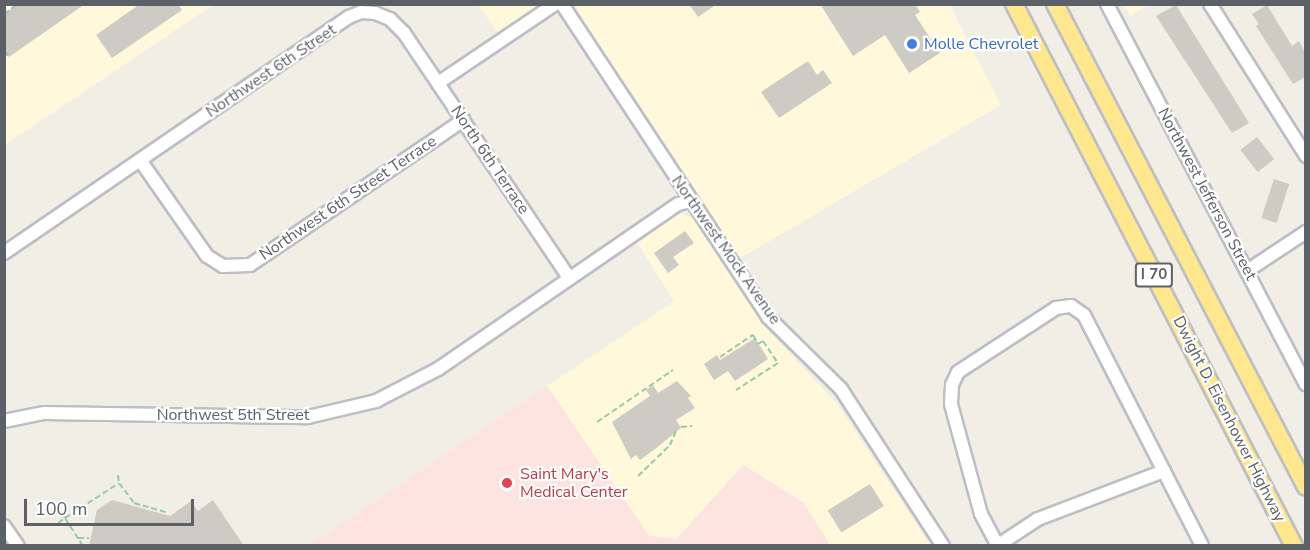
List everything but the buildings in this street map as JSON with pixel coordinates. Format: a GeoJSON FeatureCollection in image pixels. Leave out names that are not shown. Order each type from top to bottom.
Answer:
{"type":"FeatureCollection","features":[{"type":"Feature","properties":{"kind":"highway","name":"Dwight D. Eisenhower Highway"},"geometry":{"type":"LineString","coordinates":[[1014,4],[1294,546]]}},
{"type":"Feature","properties":{"kind":"highway","name":"I 70"},"geometry":{"type":"LineString","coordinates":[[1055,4],[1305,487]]}},
{"type":"Feature","properties":{"kind":"street"},"geometry":{"type":"LineString","coordinates":[[438,83],[555,4]]}},
{"type":"Feature","properties":{"kind":"street","name":"Northwest Mock Avenue"},"geometry":{"type":"LineString","coordinates":[[562,4],[768,316],[841,390],[943,546]]}},
{"type":"Feature","properties":{"kind":"street","name":"Northwest Jefferson Street"},"geometry":{"type":"LineString","coordinates":[[1107,4],[1305,384]]}},
{"type":"Feature","properties":{"kind":"street"},"geometry":{"type":"LineString","coordinates":[[1210,4],[1305,156]]}},
{"type":"Feature","properties":{"kind":"street","name":"Northwest 6th Street"},"geometry":{"type":"LineString","coordinates":[[4,253],[140,159],[361,12],[390,19],[438,83]]}},
{"type":"Feature","properties":{"kind":"street","name":"North 6th Terrace"},"geometry":{"type":"LineString","coordinates":[[438,83],[569,278]]}},
{"type":"Feature","properties":{"kind":"street","name":"Northwest 6th Street Terrace"},"geometry":{"type":"LineString","coordinates":[[140,159],[207,256],[223,266],[250,265],[463,120]]}},
{"type":"Feature","properties":{"kind":"street","name":"Northwest 5th Street"},"geometry":{"type":"LineString","coordinates":[[4,421],[44,413],[308,417],[351,409],[376,401],[438,369],[678,204],[691,201]]}},
{"type":"Feature","properties":{"kind":"street"},"geometry":{"type":"LineString","coordinates":[[1247,271],[1305,232]]}},
{"type":"Feature","properties":{"kind":"street"},"geometry":{"type":"LineString","coordinates":[[1164,471],[1038,519],[998,545],[981,514],[951,404],[952,385],[958,372],[1056,308],[1071,306],[1084,315],[1164,471],[1202,546]]}},
{"type":"Feature","properties":{"kind":"street"},"geometry":{"type":"LineString","coordinates":[[4,526],[18,546]]}},
{"type":"Feature","properties":{"kind":"path"},"geometry":{"type":"LineString","coordinates":[[4,14],[18,4]]}},
{"type":"Feature","properties":{"kind":"path"},"geometry":{"type":"LineString","coordinates":[[4,51],[9,57]]}},
{"type":"Feature","properties":{"kind":"path"},"geometry":{"type":"LineString","coordinates":[[720,357],[753,334],[758,344],[763,341],[778,363],[736,390]]}},
{"type":"Feature","properties":{"kind":"path"},"geometry":{"type":"LineString","coordinates":[[597,422],[673,370]]}},
{"type":"Feature","properties":{"kind":"path"},"geometry":{"type":"LineString","coordinates":[[681,427],[692,426]]}},
{"type":"Feature","properties":{"kind":"path"},"geometry":{"type":"LineString","coordinates":[[638,476],[670,446],[676,431]]}},
{"type":"Feature","properties":{"kind":"path"},"geometry":{"type":"LineString","coordinates":[[118,475],[119,483],[134,503],[166,512]]}},
{"type":"Feature","properties":{"kind":"path"},"geometry":{"type":"LineString","coordinates":[[57,523],[119,483]]}},
{"type":"Feature","properties":{"kind":"path"},"geometry":{"type":"LineString","coordinates":[[60,510],[83,546]]}},
{"type":"Feature","properties":{"kind":"path"},"geometry":{"type":"LineString","coordinates":[[78,538],[89,538]]}},
{"type":"Feature","properties":{"kind":"shaded area"},"geometry":{"type":"Polygon","coordinates":[[[5,5],[213,5],[5,145],[5,5]]]}},
{"type":"Feature","properties":{"kind":"shaded area"},"geometry":{"type":"Polygon","coordinates":[[[478,5],[541,5],[499,34],[478,5]]]}},
{"type":"Feature","properties":{"kind":"shaded area"},"geometry":{"type":"Polygon","coordinates":[[[573,5],[950,5],[1001,105],[739,259],[573,5]]]}},
{"type":"Feature","properties":{"kind":"shaded area"},"geometry":{"type":"Polygon","coordinates":[[[1124,5],[1149,5],[1130,16],[1124,5]]]}},
{"type":"Feature","properties":{"kind":"shaded area"},"geometry":{"type":"Polygon","coordinates":[[[679,213],[692,218],[767,329],[838,405],[930,545],[830,545],[803,502],[743,465],[677,539],[649,536],[547,386],[674,301],[637,243],[679,213]]]}},
{"type":"Feature","properties":{"kind":"shaded area","name":"Saint Mary's Medical Center"},"geometry":{"type":"Polygon","coordinates":[[[547,386],[649,536],[677,539],[743,465],[803,502],[830,545],[310,545],[547,386]]]}},
{"type":"Feature","properties":{"kind":"place","name":"Molle Chevrolet"},"geometry":{"type":"Point","coordinates":[912,44]}},
{"type":"Feature","properties":{"kind":"place","name":"Saint Mary's Medical Center"},"geometry":{"type":"Point","coordinates":[507,483]}}]}
